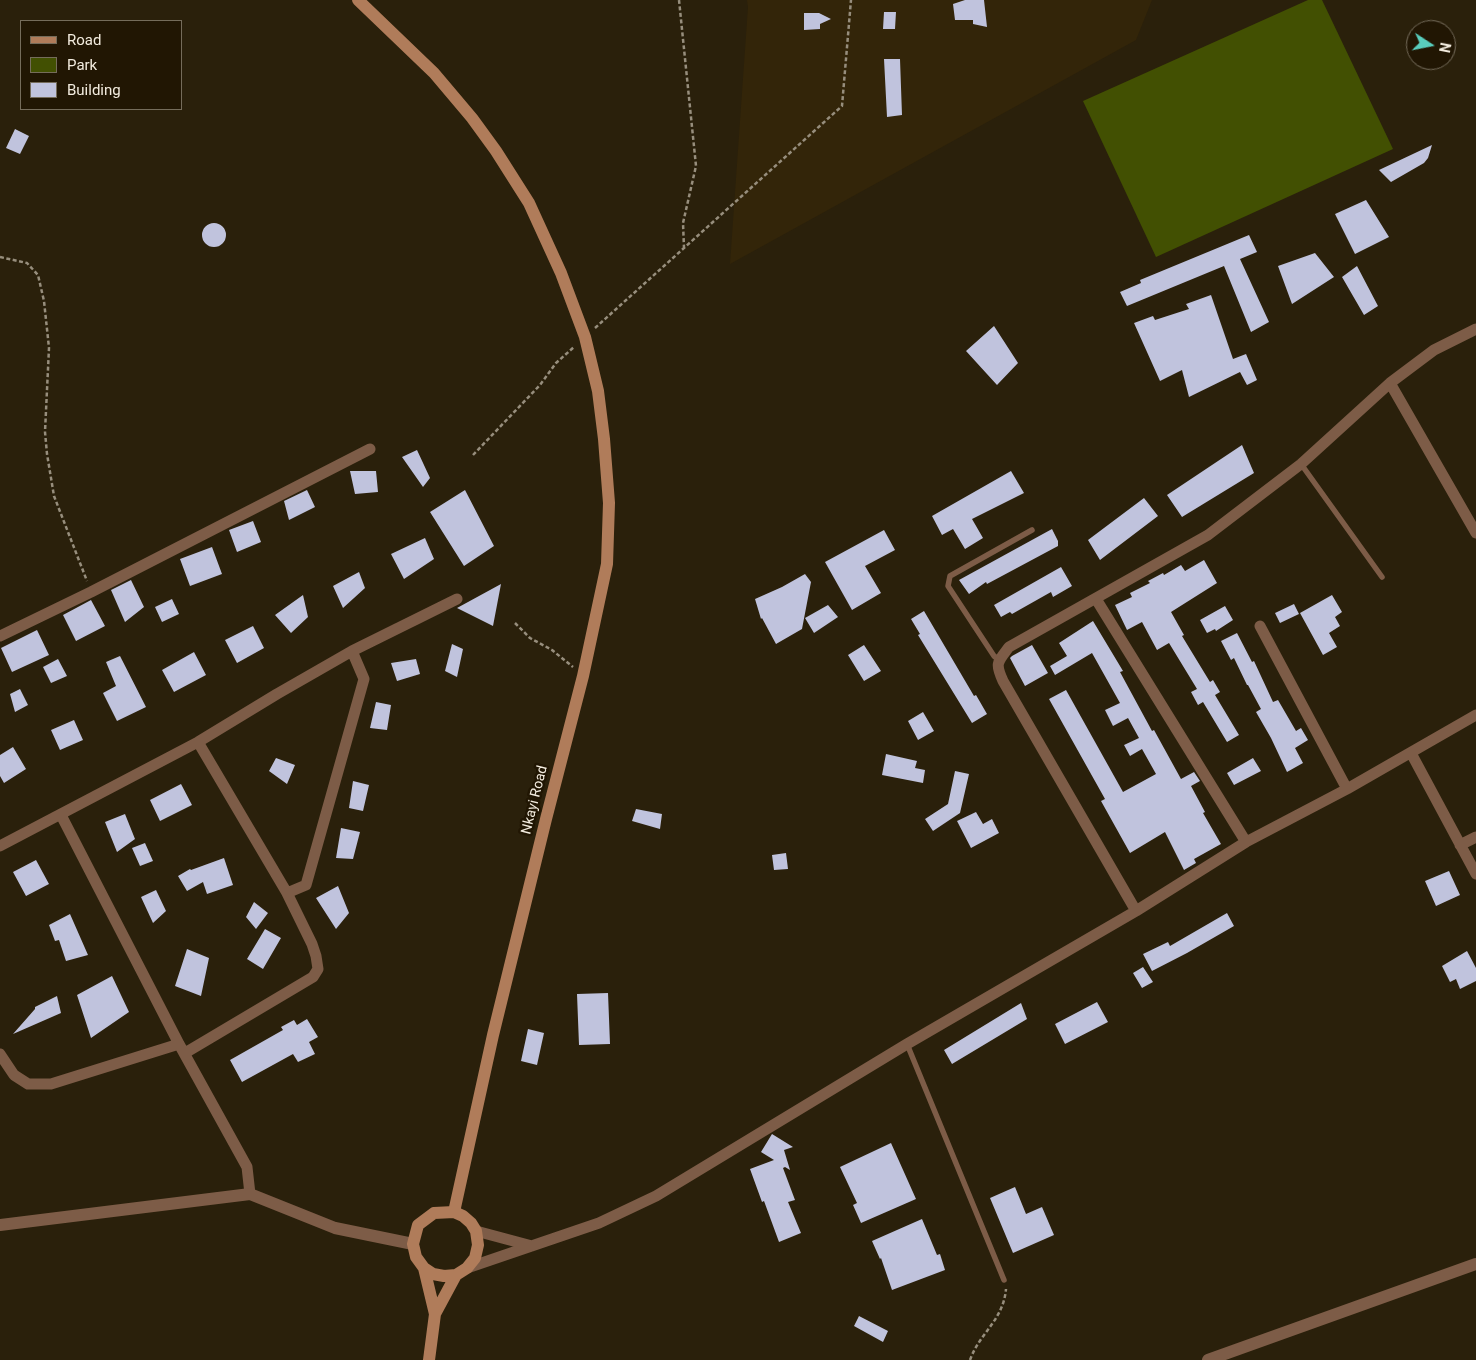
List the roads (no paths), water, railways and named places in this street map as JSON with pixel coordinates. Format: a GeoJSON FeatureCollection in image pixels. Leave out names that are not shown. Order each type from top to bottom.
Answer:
{"type":"FeatureCollection","features":[{"type":"Feature","properties":{"kind":"main road","name":"Nkayi Road"},"geometry":{"type":"LineString","coordinates":[[358,0],[434,73],[472,118],[496,151],[529,203],[561,273],[585,337],[598,391],[609,503],[607,564],[583,676],[492,1035],[454,1212]]}},
{"type":"Feature","properties":{"kind":"main road"},"geometry":{"type":"LineString","coordinates":[[435,1314],[461,1272],[475,1258],[478,1244],[476,1231],[463,1216],[454,1212],[434,1213],[418,1225],[413,1244],[416,1258],[424,1268],[434,1274],[444,1276],[461,1272]]}},
{"type":"Feature","properties":{"kind":"main road"},"geometry":{"type":"LineString","coordinates":[[424,1268],[435,1314],[429,1360]]}},
{"type":"Feature","properties":{"kind":"street"},"geometry":{"type":"LineString","coordinates":[[1136,911],[1003,682],[998,669],[999,660],[1009,647],[1208,535],[1301,464],[1390,383],[1434,350],[1476,329]]}},
{"type":"Feature","properties":{"kind":"street"},"geometry":{"type":"LineString","coordinates":[[1390,383],[1476,533]]}},
{"type":"Feature","properties":{"kind":"street"},"geometry":{"type":"LineString","coordinates":[[0,636],[91,592],[370,449]]}},
{"type":"Feature","properties":{"kind":"street"},"geometry":{"type":"LineString","coordinates":[[1,842],[61,815],[198,742],[352,651],[457,599]]}},
{"type":"Feature","properties":{"kind":"street"},"geometry":{"type":"LineString","coordinates":[[1096,599],[1246,842]]}},
{"type":"Feature","properties":{"kind":"street"},"geometry":{"type":"LineString","coordinates":[[1260,626],[1347,789]]}},
{"type":"Feature","properties":{"kind":"street"},"geometry":{"type":"LineString","coordinates":[[287,893],[306,886],[364,679],[352,651]]}},
{"type":"Feature","properties":{"kind":"street"},"geometry":{"type":"LineString","coordinates":[[461,1272],[599,1223],[656,1196],[907,1044],[1136,911],[1246,842],[1347,789],[1476,715]]}},
{"type":"Feature","properties":{"kind":"street"},"geometry":{"type":"LineString","coordinates":[[0,1054],[14,1075],[28,1084],[51,1084],[182,1049],[313,977],[318,969],[312,944],[287,893],[198,742]]}},
{"type":"Feature","properties":{"kind":"street"},"geometry":{"type":"LineString","coordinates":[[1411,753],[1476,874]]}},
{"type":"Feature","properties":{"kind":"street"},"geometry":{"type":"LineString","coordinates":[[61,815],[182,1049],[247,1167],[250,1194]]}},
{"type":"Feature","properties":{"kind":"street"},"geometry":{"type":"LineString","coordinates":[[1460,845],[1476,837]]}},
{"type":"Feature","properties":{"kind":"street"},"geometry":{"type":"LineString","coordinates":[[0,1225],[250,1194],[335,1228],[413,1244]]}},
{"type":"Feature","properties":{"kind":"street"},"geometry":{"type":"LineString","coordinates":[[476,1231],[532,1246]]}},
{"type":"Feature","properties":{"kind":"street"},"geometry":{"type":"LineString","coordinates":[[1208,1360],[1476,1264]]}},
{"type":"Feature","properties":{"kind":"lane"},"geometry":{"type":"LineString","coordinates":[[1301,464],[1382,577]]}},
{"type":"Feature","properties":{"kind":"lane"},"geometry":{"type":"LineString","coordinates":[[999,660],[994,656],[948,586],[950,576],[1032,530]]}},
{"type":"Feature","properties":{"kind":"lane"},"geometry":{"type":"LineString","coordinates":[[907,1044],[1004,1280]]}}]}
